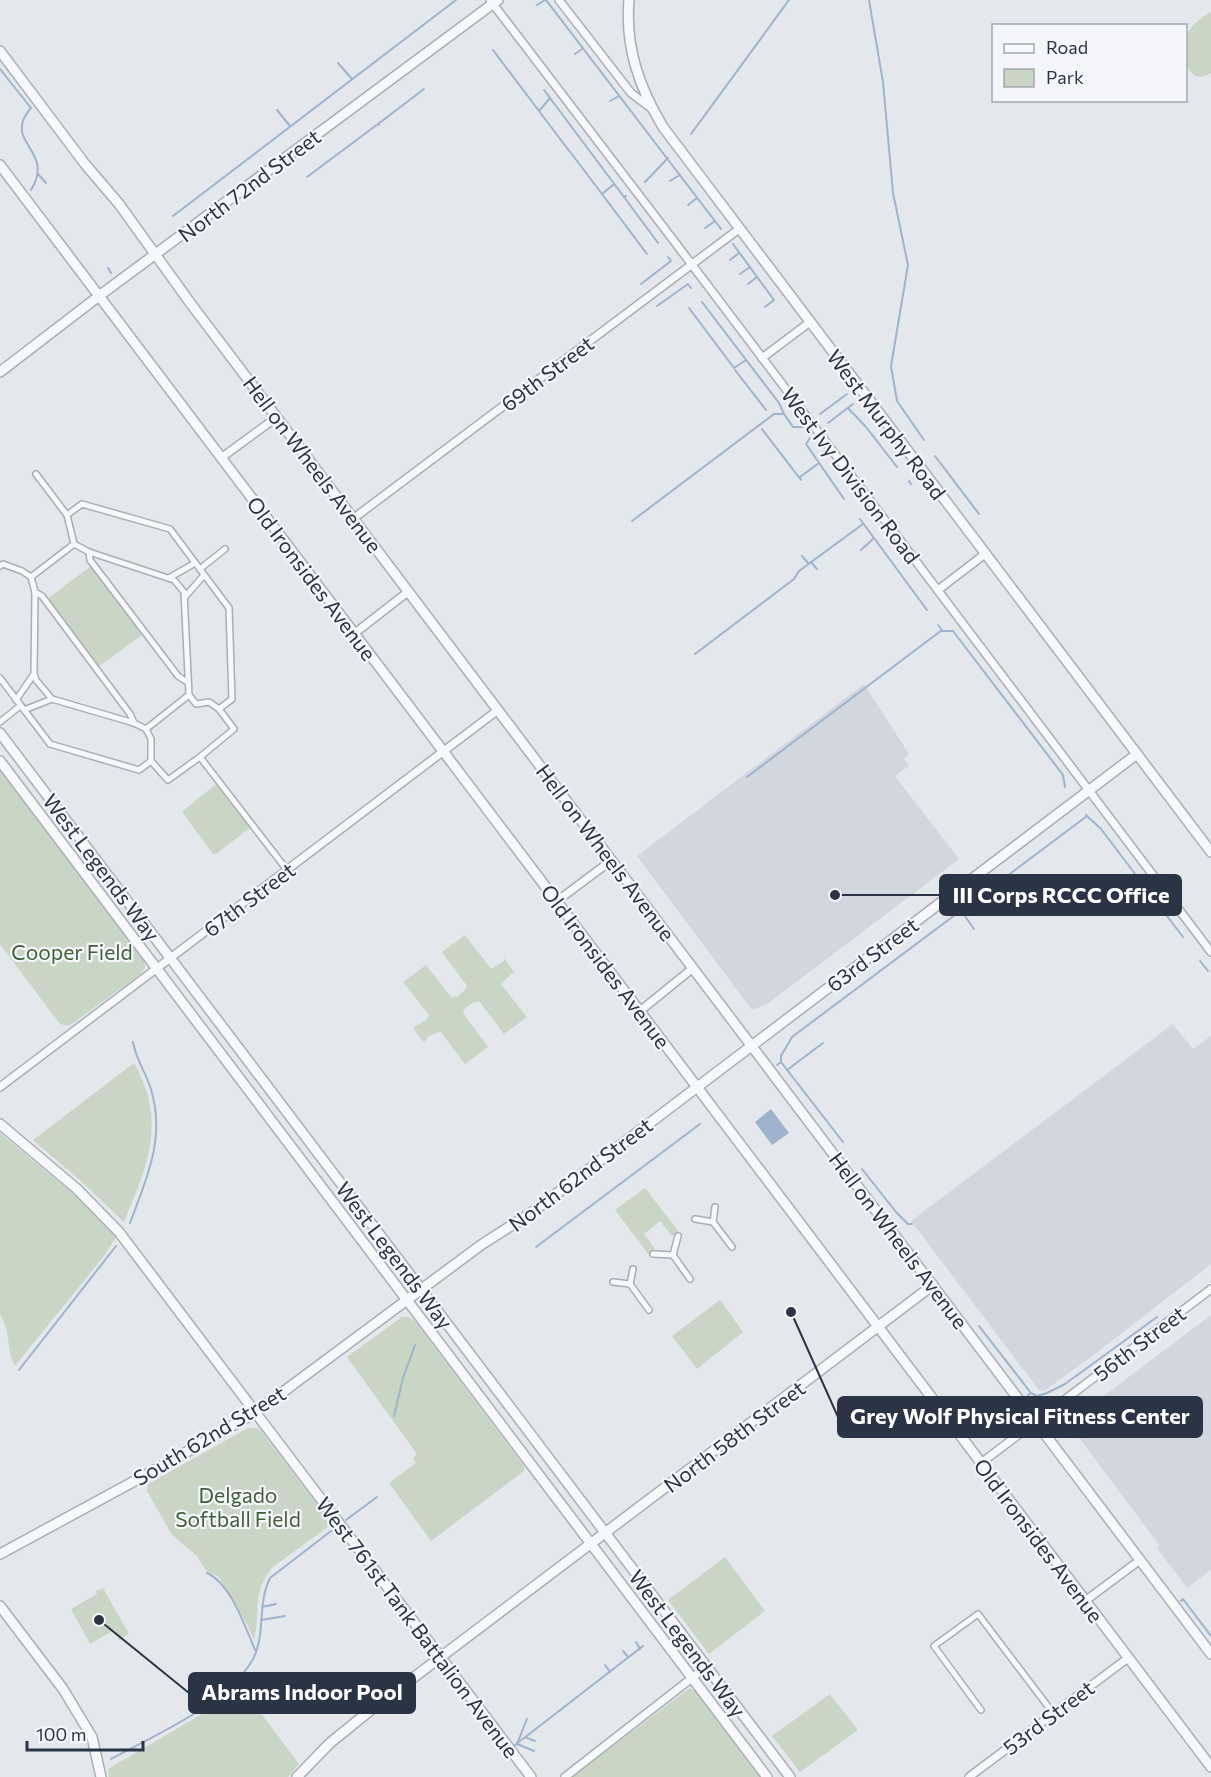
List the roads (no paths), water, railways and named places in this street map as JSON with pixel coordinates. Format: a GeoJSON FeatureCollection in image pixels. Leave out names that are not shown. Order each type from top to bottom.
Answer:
{"type":"FeatureCollection","features":[{"type":"Feature","properties":{"kind":"street","name":"West Murphy Road"},"geometry":{"type":"LineString","coordinates":[[559,0],[631,93],[651,108],[739,229],[1211,852]]}},
{"type":"Feature","properties":{"kind":"street"},"geometry":{"type":"LineString","coordinates":[[629,0],[628,28],[632,52],[643,91],[651,108]]}},
{"type":"Feature","properties":{"kind":"street","name":"North 72nd Street"},"geometry":{"type":"LineString","coordinates":[[0,372],[494,1]]}},
{"type":"Feature","properties":{"kind":"street","name":"West Ivy Division Road"},"geometry":{"type":"LineString","coordinates":[[494,1],[1211,952]]}},
{"type":"Feature","properties":{"kind":"street","name":"Hell on Wheels Avenue"},"geometry":{"type":"LineString","coordinates":[[0,51],[81,158],[117,201],[155,255],[1211,1654]]}},
{"type":"Feature","properties":{"kind":"street","name":"Old Ironsides Avenue"},"geometry":{"type":"LineString","coordinates":[[0,165],[1211,1767]]}},
{"type":"Feature","properties":{"kind":"street","name":"69th Street"},"geometry":{"type":"LineString","coordinates":[[354,518],[739,229]]}},
{"type":"Feature","properties":{"kind":"street"},"geometry":{"type":"LineString","coordinates":[[762,358],[810,322]]}},
{"type":"Feature","properties":{"kind":"street"},"geometry":{"type":"LineString","coordinates":[[221,458],[277,417]]}},
{"type":"Feature","properties":{"kind":"street"},"geometry":{"type":"LineString","coordinates":[[34,675],[52,699],[134,723],[146,729],[151,740],[151,761],[168,780],[234,729],[219,709],[209,702],[196,704],[189,695],[184,592],[174,580],[89,552],[74,544],[67,515],[36,474]]}},
{"type":"Feature","properties":{"kind":"street"},"geometry":{"type":"LineString","coordinates":[[67,515],[82,504],[170,529],[229,608],[232,699],[219,709]]}},
{"type":"Feature","properties":{"kind":"street"},"geometry":{"type":"LineString","coordinates":[[31,577],[74,544]]}},
{"type":"Feature","properties":{"kind":"street"},"geometry":{"type":"LineString","coordinates":[[200,569],[225,549]]}},
{"type":"Feature","properties":{"kind":"street"},"geometry":{"type":"LineString","coordinates":[[89,552],[90,560],[178,676],[187,682]]}},
{"type":"Feature","properties":{"kind":"street"},"geometry":{"type":"LineString","coordinates":[[938,590],[985,554]]}},
{"type":"Feature","properties":{"kind":"street"},"geometry":{"type":"LineString","coordinates":[[1,563],[31,577],[35,592],[36,667],[34,675],[16,700]]}},
{"type":"Feature","properties":{"kind":"street"},"geometry":{"type":"LineString","coordinates":[[169,578],[195,563]]}},
{"type":"Feature","properties":{"kind":"street"},"geometry":{"type":"LineString","coordinates":[[185,597],[204,575]]}},
{"type":"Feature","properties":{"kind":"street"},"geometry":{"type":"LineString","coordinates":[[355,633],[409,591]]}},
{"type":"Feature","properties":{"kind":"street"},"geometry":{"type":"LineString","coordinates":[[35,592],[42,596],[130,714],[134,723]]}},
{"type":"Feature","properties":{"kind":"street"},"geometry":{"type":"LineString","coordinates":[[0,678],[50,744],[139,770],[151,761]]}},
{"type":"Feature","properties":{"kind":"street"},"geometry":{"type":"LineString","coordinates":[[146,729],[189,695]]}},
{"type":"Feature","properties":{"kind":"street"},"geometry":{"type":"LineString","coordinates":[[0,722],[22,708],[52,699]]}},
{"type":"Feature","properties":{"kind":"street","name":"67th Street"},"geometry":{"type":"LineString","coordinates":[[0,1087],[498,710]]}},
{"type":"Feature","properties":{"kind":"street","name":"West Legends Way"},"geometry":{"type":"LineString","coordinates":[[0,733],[790,1777]]}},
{"type":"Feature","properties":{"kind":"street","name":"63rd Street"},"geometry":{"type":"LineString","coordinates":[[751,1045],[1137,754]]}},
{"type":"Feature","properties":{"kind":"street"},"geometry":{"type":"LineString","coordinates":[[200,757],[287,870]]}},
{"type":"Feature","properties":{"kind":"street","name":"West Legends Way"},"geometry":{"type":"LineString","coordinates":[[0,761],[767,1777]]}},
{"type":"Feature","properties":{"kind":"street"},"geometry":{"type":"LineString","coordinates":[[557,901],[612,860]]}},
{"type":"Feature","properties":{"kind":"street"},"geometry":{"type":"LineString","coordinates":[[640,1011],[693,968]]}},
{"type":"Feature","properties":{"kind":"street","name":"North 62nd Street"},"geometry":{"type":"LineString","coordinates":[[407,1300],[481,1245],[531,1213],[751,1045]]}},
{"type":"Feature","properties":{"kind":"street","name":"West 761st Tank Battalion Avenue"},"geometry":{"type":"LineString","coordinates":[[0,1124],[77,1189],[119,1232],[531,1777]]}},
{"type":"Feature","properties":{"kind":"street"},"geometry":{"type":"LineString","coordinates":[[715,1207],[713,1222],[732,1248]]}},
{"type":"Feature","properties":{"kind":"street"},"geometry":{"type":"LineString","coordinates":[[695,1219],[713,1222]]}},
{"type":"Feature","properties":{"kind":"street"},"geometry":{"type":"LineString","coordinates":[[673,1256],[678,1236]]}},
{"type":"Feature","properties":{"kind":"street"},"geometry":{"type":"LineString","coordinates":[[653,1254],[673,1256],[690,1279]]}},
{"type":"Feature","properties":{"kind":"street"},"geometry":{"type":"LineString","coordinates":[[630,1284],[633,1269]]}},
{"type":"Feature","properties":{"kind":"street"},"geometry":{"type":"LineString","coordinates":[[613,1282],[630,1284],[649,1310]]}},
{"type":"Feature","properties":{"kind":"street","name":"North 58th Street"},"geometry":{"type":"LineString","coordinates":[[297,1777],[330,1743],[933,1285]]}},
{"type":"Feature","properties":{"kind":"street","name":"56th Street"},"geometry":{"type":"LineString","coordinates":[[981,1463],[1211,1289]]}},
{"type":"Feature","properties":{"kind":"street","name":"South 62nd Street"},"geometry":{"type":"LineString","coordinates":[[0,1554],[256,1412],[407,1300]]}},
{"type":"Feature","properties":{"kind":"street"},"geometry":{"type":"LineString","coordinates":[[1085,1601],[1140,1560]]}},
{"type":"Feature","properties":{"kind":"street"},"geometry":{"type":"LineString","coordinates":[[0,1606],[63,1689],[92,1737],[101,1777]]}},
{"type":"Feature","properties":{"kind":"street"},"geometry":{"type":"LineString","coordinates":[[981,1710],[934,1646],[978,1614],[1053,1713]]}},
{"type":"Feature","properties":{"kind":"street","name":"53rd Street"},"geometry":{"type":"LineString","coordinates":[[969,1777],[1128,1658]]}},
{"type":"Feature","properties":{"kind":"street"},"geometry":{"type":"LineString","coordinates":[[565,1777],[706,1667]]}},
{"type":"Feature","properties":{"kind":"water"},"geometry":{"type":"Polygon","coordinates":[[[771,1109],[789,1133],[772,1145],[755,1122],[771,1109]]]}},
{"type":"Feature","properties":{"kind":"waterway"},"geometry":{"type":"LineString","coordinates":[[173,216],[456,0]]}},
{"type":"Feature","properties":{"kind":"waterway"},"geometry":{"type":"LineString","coordinates":[[537,5],[545,0]]}},
{"type":"Feature","properties":{"kind":"waterway"},"geometry":{"type":"LineString","coordinates":[[546,0],[721,229]]}},
{"type":"Feature","properties":{"kind":"waterway"},"geometry":{"type":"LineString","coordinates":[[691,134],[789,0]]}},
{"type":"Feature","properties":{"kind":"waterway"},"geometry":{"type":"LineString","coordinates":[[869,0],[883,82],[893,193],[908,265],[891,366],[897,401],[924,440]]}},
{"type":"Feature","properties":{"kind":"waterway"},"geometry":{"type":"LineString","coordinates":[[575,54],[582,49]]}},
{"type":"Feature","properties":{"kind":"waterway"},"geometry":{"type":"LineString","coordinates":[[493,50],[539,111],[550,98]]}},
{"type":"Feature","properties":{"kind":"waterway"},"geometry":{"type":"LineString","coordinates":[[338,63],[352,79]]}},
{"type":"Feature","properties":{"kind":"waterway"},"geometry":{"type":"LineString","coordinates":[[0,69],[31,108]]}},
{"type":"Feature","properties":{"kind":"waterway"},"geometry":{"type":"LineString","coordinates":[[379,125],[424,89]]}},
{"type":"Feature","properties":{"kind":"waterway"},"geometry":{"type":"LineString","coordinates":[[544,90],[624,197]]}},
{"type":"Feature","properties":{"kind":"waterway"},"geometry":{"type":"LineString","coordinates":[[610,101],[619,96]]}},
{"type":"Feature","properties":{"kind":"waterway"},"geometry":{"type":"LineString","coordinates":[[30,109],[23,121],[22,130],[37,165],[37,176],[31,190]]}},
{"type":"Feature","properties":{"kind":"waterway"},"geometry":{"type":"LineString","coordinates":[[277,110],[290,126]]}},
{"type":"Feature","properties":{"kind":"waterway"},"geometry":{"type":"LineString","coordinates":[[539,111],[570,152]]}},
{"type":"Feature","properties":{"kind":"waterway"},"geometry":{"type":"LineString","coordinates":[[307,177],[378,124]]}},
{"type":"Feature","properties":{"kind":"waterway"},"geometry":{"type":"LineString","coordinates":[[571,153],[602,194],[613,185]]}},
{"type":"Feature","properties":{"kind":"waterway"},"geometry":{"type":"LineString","coordinates":[[645,182],[668,158]]}},
{"type":"Feature","properties":{"kind":"waterway"},"geometry":{"type":"LineString","coordinates":[[38,174],[46,183]]}},
{"type":"Feature","properties":{"kind":"waterway"},"geometry":{"type":"LineString","coordinates":[[670,181],[680,175]]}},
{"type":"Feature","properties":{"kind":"waterway"},"geometry":{"type":"LineString","coordinates":[[602,194],[647,254]]}},
{"type":"Feature","properties":{"kind":"waterway"},"geometry":{"type":"LineString","coordinates":[[626,196],[624,197],[658,243]]}},
{"type":"Feature","properties":{"kind":"waterway"},"geometry":{"type":"LineString","coordinates":[[688,205],[697,198]]}},
{"type":"Feature","properties":{"kind":"waterway"},"geometry":{"type":"LineString","coordinates":[[705,228],[715,221]]}},
{"type":"Feature","properties":{"kind":"waterway"},"geometry":{"type":"LineString","coordinates":[[733,244],[774,300],[765,307]]}},
{"type":"Feature","properties":{"kind":"waterway"},"geometry":{"type":"LineString","coordinates":[[730,260],[739,253]]}},
{"type":"Feature","properties":{"kind":"waterway"},"geometry":{"type":"LineString","coordinates":[[641,284],[671,261],[668,257]]}},
{"type":"Feature","properties":{"kind":"waterway"},"geometry":{"type":"LineString","coordinates":[[740,274],[750,267]]}},
{"type":"Feature","properties":{"kind":"waterway"},"geometry":{"type":"LineString","coordinates":[[108,268],[111,273]]}},
{"type":"Feature","properties":{"kind":"waterway"},"geometry":{"type":"LineString","coordinates":[[748,284],[757,277]]}},
{"type":"Feature","properties":{"kind":"waterway"},"geometry":{"type":"LineString","coordinates":[[657,306],[688,284],[691,288]]}},
{"type":"Feature","properties":{"kind":"waterway"},"geometry":{"type":"LineString","coordinates":[[702,302],[779,403],[784,414]]}},
{"type":"Feature","properties":{"kind":"waterway"},"geometry":{"type":"LineString","coordinates":[[689,308],[734,368],[746,360]]}},
{"type":"Feature","properties":{"kind":"waterway"},"geometry":{"type":"LineString","coordinates":[[735,370],[766,410]]}},
{"type":"Feature","properties":{"kind":"waterway"},"geometry":{"type":"LineString","coordinates":[[820,414],[847,394]]}},
{"type":"Feature","properties":{"kind":"waterway"},"geometry":{"type":"LineString","coordinates":[[828,423],[853,404]]}},
{"type":"Feature","properties":{"kind":"waterway"},"geometry":{"type":"LineString","coordinates":[[848,408],[897,467]]}},
{"type":"Feature","properties":{"kind":"waterway"},"geometry":{"type":"LineString","coordinates":[[632,521],[774,414],[784,414],[793,427],[803,427]]}},
{"type":"Feature","properties":{"kind":"waterway"},"geometry":{"type":"LineString","coordinates":[[762,429],[801,480],[800,477],[819,463]]}},
{"type":"Feature","properties":{"kind":"waterway"},"geometry":{"type":"LineString","coordinates":[[810,438],[806,444],[844,499]]}},
{"type":"Feature","properties":{"kind":"waterway"},"geometry":{"type":"LineString","coordinates":[[935,456],[979,514]]}},
{"type":"Feature","properties":{"kind":"waterway"},"geometry":{"type":"LineString","coordinates":[[860,519],[927,610]]}},
{"type":"Feature","properties":{"kind":"waterway"},"geometry":{"type":"LineString","coordinates":[[695,654],[794,579],[799,571],[863,524]]}},
{"type":"Feature","properties":{"kind":"waterway"},"geometry":{"type":"LineString","coordinates":[[861,550],[873,539]]}},
{"type":"Feature","properties":{"kind":"waterway"},"geometry":{"type":"LineString","coordinates":[[802,556],[808,563]]}},
{"type":"Feature","properties":{"kind":"waterway"},"geometry":{"type":"LineString","coordinates":[[811,562],[817,569]]}},
{"type":"Feature","properties":{"kind":"waterway"},"geometry":{"type":"LineString","coordinates":[[747,777],[942,630],[938,625]]}},
{"type":"Feature","properties":{"kind":"waterway"},"geometry":{"type":"LineString","coordinates":[[942,631],[953,631],[1063,775],[1065,787]]}},
{"type":"Feature","properties":{"kind":"waterway"},"geometry":{"type":"LineString","coordinates":[[1086,815],[1101,829],[1183,937]]}},
{"type":"Feature","properties":{"kind":"waterway"},"geometry":{"type":"LineString","coordinates":[[781,1062],[781,1056],[792,1037],[1087,816]]}},
{"type":"Feature","properties":{"kind":"waterway"},"geometry":{"type":"LineString","coordinates":[[962,912],[974,929]]}},
{"type":"Feature","properties":{"kind":"waterway"},"geometry":{"type":"LineString","coordinates":[[1200,961],[1208,971]]}},
{"type":"Feature","properties":{"kind":"waterway"},"geometry":{"type":"LineString","coordinates":[[130,1223],[152,1160],[156,1127],[152,1093],[133,1042]]}},
{"type":"Feature","properties":{"kind":"waterway"},"geometry":{"type":"LineString","coordinates":[[787,1070],[823,1043]]}},
{"type":"Feature","properties":{"kind":"waterway"},"geometry":{"type":"LineString","coordinates":[[777,1065],[781,1062],[843,1142]]}},
{"type":"Feature","properties":{"kind":"waterway"},"geometry":{"type":"LineString","coordinates":[[536,1247],[700,1124]]}},
{"type":"Feature","properties":{"kind":"waterway"},"geometry":{"type":"LineString","coordinates":[[862,1169],[896,1212],[908,1224],[912,1224]]}},
{"type":"Feature","properties":{"kind":"waterway"},"geometry":{"type":"LineString","coordinates":[[19,1370],[116,1246]]}},
{"type":"Feature","properties":{"kind":"waterway"},"geometry":{"type":"LineString","coordinates":[[1031,1393],[1037,1396],[1065,1384],[1157,1317]]}},
{"type":"Feature","properties":{"kind":"waterway"},"geometry":{"type":"LineString","coordinates":[[979,1326],[1031,1393],[1028,1395]]}},
{"type":"Feature","properties":{"kind":"waterway"},"geometry":{"type":"LineString","coordinates":[[394,1416],[403,1378],[415,1345]]}},
{"type":"Feature","properties":{"kind":"waterway"},"geometry":{"type":"LineString","coordinates":[[346,1520],[377,1497]]}},
{"type":"Feature","properties":{"kind":"waterway"},"geometry":{"type":"LineString","coordinates":[[111,1759],[189,1717],[209,1704],[242,1675],[257,1649],[264,1598],[270,1578],[335,1528]]}},
{"type":"Feature","properties":{"kind":"waterway"},"geometry":{"type":"LineString","coordinates":[[207,1573],[216,1578],[230,1596],[255,1650]]}},
{"type":"Feature","properties":{"kind":"waterway"},"geometry":{"type":"LineString","coordinates":[[1181,1601],[1183,1599],[1211,1636]]}},
{"type":"Feature","properties":{"kind":"waterway"},"geometry":{"type":"LineString","coordinates":[[262,1607],[276,1604]]}},
{"type":"Feature","properties":{"kind":"waterway"},"geometry":{"type":"LineString","coordinates":[[261,1620],[285,1616]]}},
{"type":"Feature","properties":{"kind":"waterway"},"geometry":{"type":"LineString","coordinates":[[636,1642],[640,1649]]}},
{"type":"Feature","properties":{"kind":"waterway"},"geometry":{"type":"LineString","coordinates":[[515,1745],[643,1646]]}},
{"type":"Feature","properties":{"kind":"waterway"},"geometry":{"type":"LineString","coordinates":[[623,1651],[628,1657]]}},
{"type":"Feature","properties":{"kind":"waterway"},"geometry":{"type":"LineString","coordinates":[[605,1665],[610,1672]]}},
{"type":"Feature","properties":{"kind":"waterway"},"geometry":{"type":"LineString","coordinates":[[527,1719],[517,1744],[534,1751]]}},
{"type":"Feature","properties":{"kind":"waterway"},"geometry":{"type":"LineString","coordinates":[[527,1738],[535,1741]]}},
{"type":"Feature","properties":{"kind":"place","name":"III Corps RCCC Office"},"geometry":{"type":"Point","coordinates":[835,895]}},
{"type":"Feature","properties":{"kind":"place","name":"Grey Wolf Physical Fitness Center"},"geometry":{"type":"Point","coordinates":[791,1312]}},
{"type":"Feature","properties":{"kind":"place","name":"Abrams Indoor Pool"},"geometry":{"type":"Point","coordinates":[99,1620]}},
{"type":"Feature","properties":{"kind":"park label","name":"Cooper Field"},"geometry":{"type":"Point","coordinates":[72,951]}},
{"type":"Feature","properties":{"kind":"park label","name":"Delgado Softball Field"},"geometry":{"type":"Point","coordinates":[238,1506]}}]}
